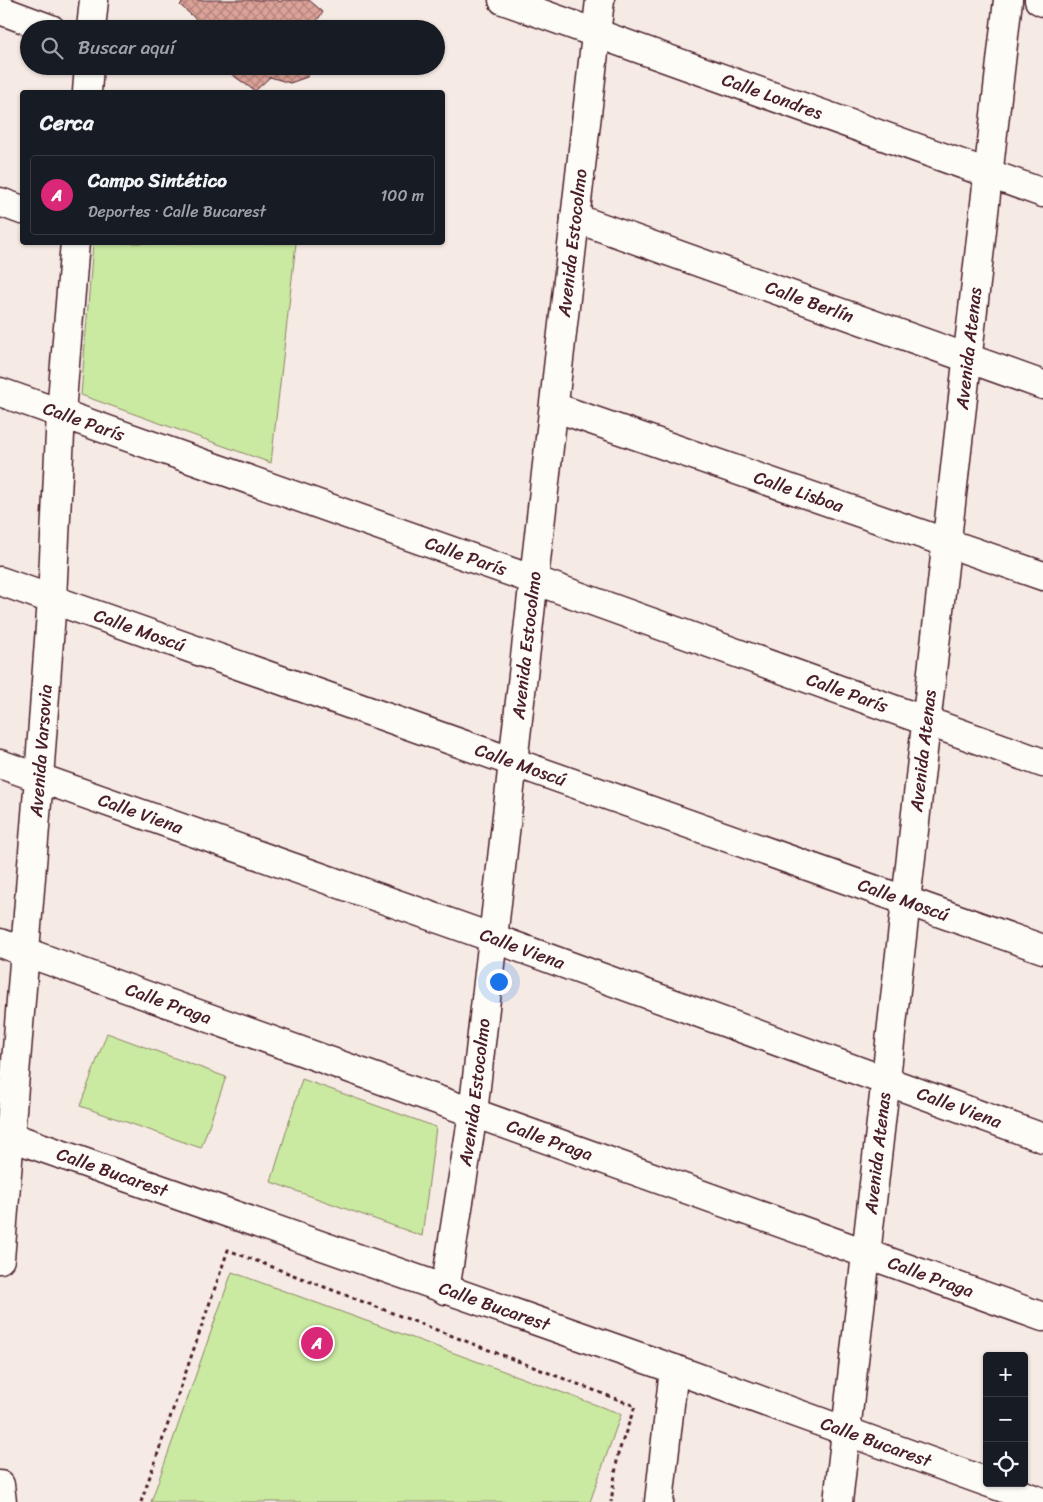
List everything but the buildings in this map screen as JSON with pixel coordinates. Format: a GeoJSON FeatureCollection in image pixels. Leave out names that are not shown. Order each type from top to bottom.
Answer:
{"type":"FeatureCollection","features":[{"type":"Feature","properties":{"kind":"street"},"geometry":{"type":"LineString","coordinates":[[93,20],[94,0]]}},
{"type":"Feature","properties":{"kind":"street","name":"Calle Londres"},"geometry":{"type":"LineString","coordinates":[[504,0],[1043,192]]}},
{"type":"Feature","properties":{"kind":"street","name":"Avenida Estocolmo"},"geometry":{"type":"LineString","coordinates":[[446,1290],[473,1113],[600,0]]}},
{"type":"Feature","properties":{"kind":"street","name":"Avenida Atenas"},"geometry":{"type":"LineString","coordinates":[[838,1502],[1008,0]]}},
{"type":"Feature","properties":{"kind":"street"},"geometry":{"type":"LineString","coordinates":[[1039,0],[1043,2]]}},
{"type":"Feature","properties":{"kind":"street"},"geometry":{"type":"LineString","coordinates":[[0,10],[27,20]]}},
{"type":"Feature","properties":{"kind":"street"},"geometry":{"type":"LineString","coordinates":[[87,90],[88,75]]}},
{"type":"Feature","properties":{"kind":"street"},"geometry":{"type":"LineString","coordinates":[[0,202],[20,209]]}},
{"type":"Feature","properties":{"kind":"street","name":"Calle Berlín"},"geometry":{"type":"LineString","coordinates":[[575,218],[1043,385]]}},
{"type":"Feature","properties":{"kind":"street","name":"Avenida Varsovia"},"geometry":{"type":"LineString","coordinates":[[0,1259],[12,948],[39,778],[52,599],[61,413],[75,245]]}},
{"type":"Feature","properties":{"kind":"street","name":"Calle París"},"geometry":{"type":"LineString","coordinates":[[0,392],[534,580],[1043,763]]}},
{"type":"Feature","properties":{"kind":"street","name":"Calle Lisboa"},"geometry":{"type":"LineString","coordinates":[[554,407],[1043,576]]}},
{"type":"Feature","properties":{"kind":"street","name":"Calle Moscú"},"geometry":{"type":"LineString","coordinates":[[0,581],[1043,949]]}},
{"type":"Feature","properties":{"kind":"street","name":"Calle Viena"},"geometry":{"type":"LineString","coordinates":[[0,764],[493,938],[1043,1138]]}},
{"type":"Feature","properties":{"kind":"street","name":"Calle Praga"},"geometry":{"type":"LineString","coordinates":[[12,948],[1043,1317]]}},
{"type":"Feature","properties":{"kind":"street","name":"Calle Bucarest"},"geometry":{"type":"LineString","coordinates":[[4,1135],[674,1369],[983,1481]]}},
{"type":"Feature","properties":{"kind":"street"},"geometry":{"type":"LineString","coordinates":[[659,1502],[674,1369]]}},
{"type":"Feature","properties":{"kind":"street","name":"Calle Bucarest"},"geometry":{"type":"LineString","coordinates":[[999,1487],[1042,1502]]}},
{"type":"Feature","properties":{"kind":"path"},"geometry":{"type":"LineString","coordinates":[[141,1502],[228,1250],[635,1406],[618,1454],[611,1502]]}},
{"type":"Feature","properties":{"kind":"green space"},"geometry":{"type":"Polygon","coordinates":[[[93,245],[296,245],[271,463],[81,395],[93,245]]]}},
{"type":"Feature","properties":{"kind":"green space"},"geometry":{"type":"Polygon","coordinates":[[[107,1033],[226,1077],[201,1148],[80,1106],[107,1033]]]}},
{"type":"Feature","properties":{"kind":"green space"},"geometry":{"type":"Polygon","coordinates":[[[302,1079],[436,1127],[422,1236],[271,1182],[302,1079]]]}},
{"type":"Feature","properties":{"kind":"green space"},"geometry":{"type":"Polygon","coordinates":[[[232,1272],[621,1414],[590,1502],[151,1502],[232,1272]]]}},
{"type":"Feature","properties":{"kind":"place","name":"Campo Sintético"},"geometry":{"type":"Point","coordinates":[317,1343]}}]}
